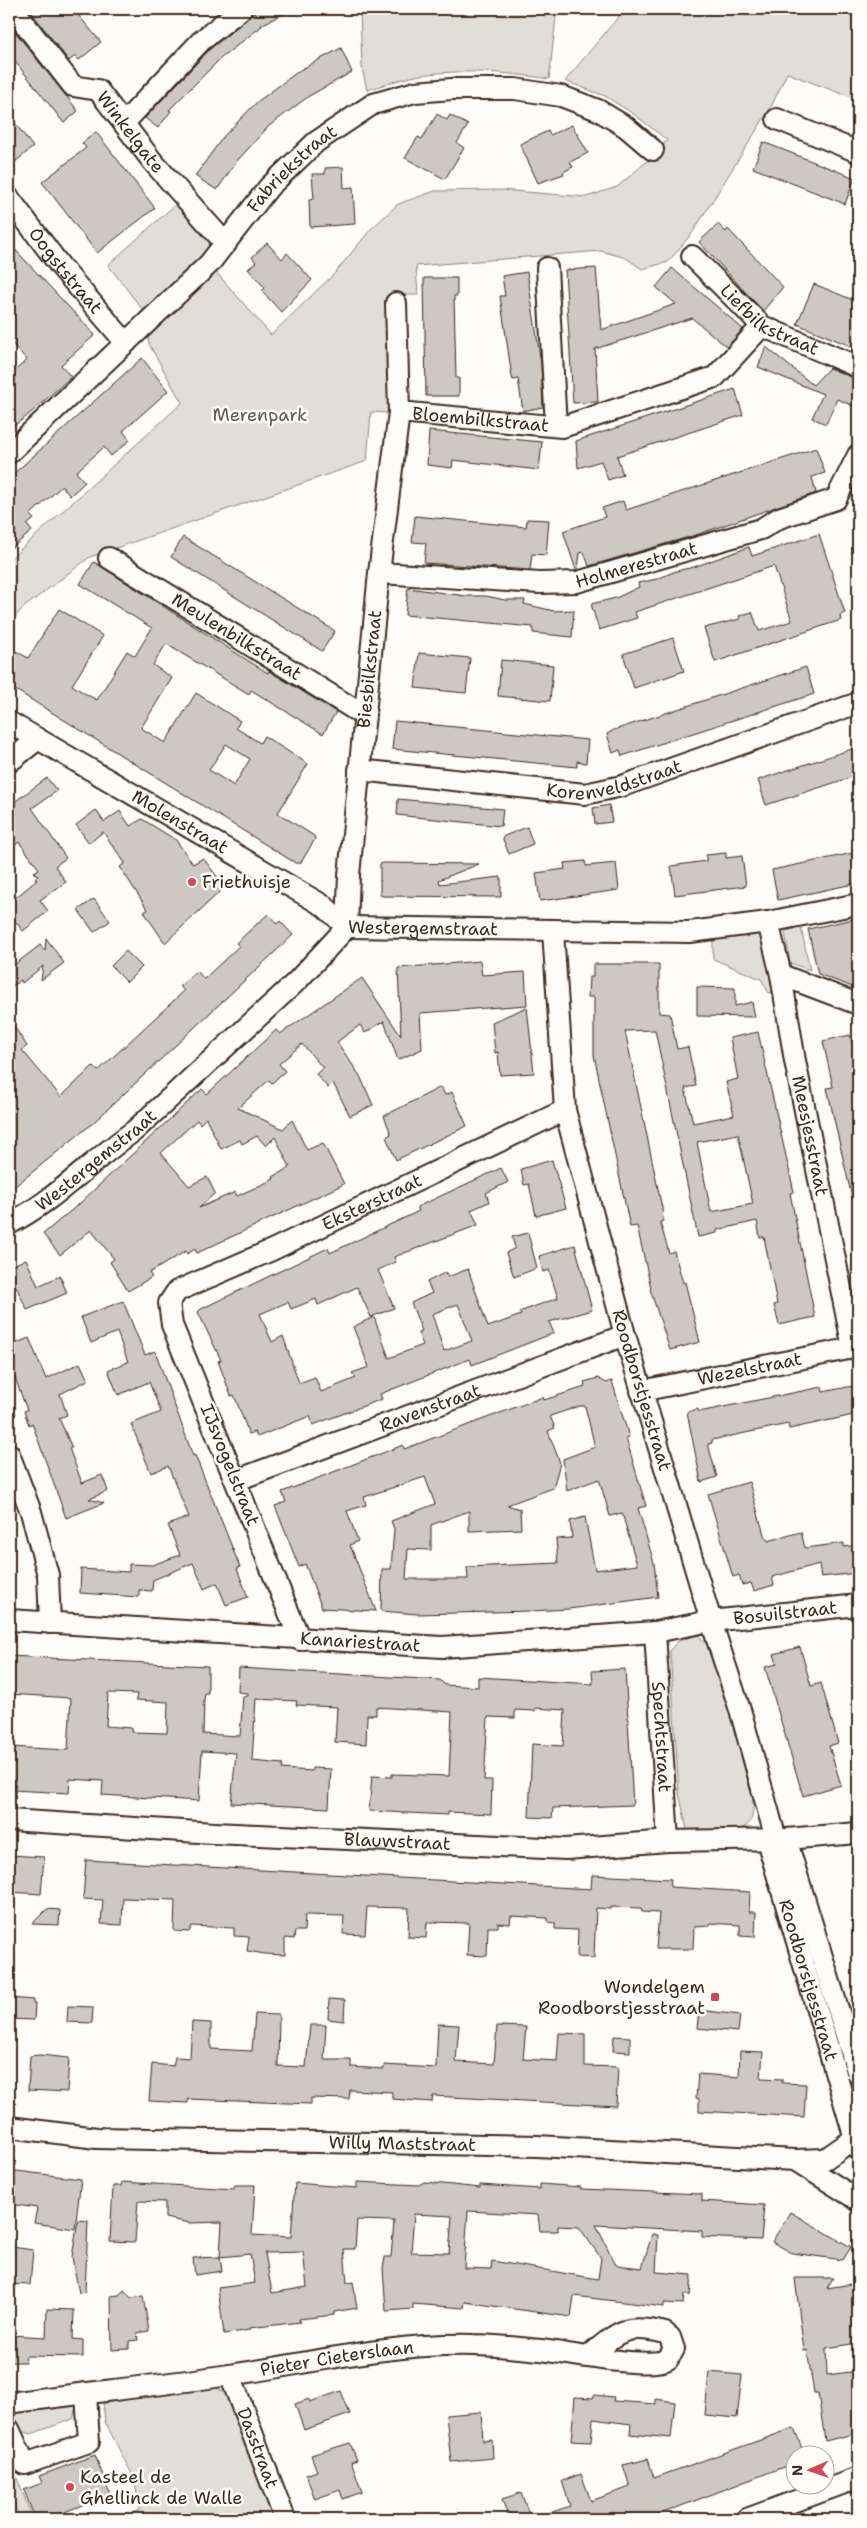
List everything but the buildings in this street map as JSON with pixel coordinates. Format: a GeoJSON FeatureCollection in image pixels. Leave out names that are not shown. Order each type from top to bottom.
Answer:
{"type":"FeatureCollection","features":[{"type":"Feature","properties":{"kind":"street","name":"Winkelgate"},"geometry":{"type":"LineString","coordinates":[[13,9],[73,86],[98,90],[154,162],[226,244]]}},
{"type":"Feature","properties":{"kind":"street"},"geometry":{"type":"LineString","coordinates":[[124,123],[201,42],[241,9]]}},
{"type":"Feature","properties":{"kind":"street","name":"Fabriekstraat"},"geometry":{"type":"LineString","coordinates":[[9,453],[208,264],[226,244],[269,187],[316,142],[373,104],[414,92],[452,89],[515,89],[561,96],[598,110],[626,128],[653,150]]}},
{"type":"Feature","properties":{"kind":"street"},"geometry":{"type":"LineString","coordinates":[[777,119],[858,152]]}},
{"type":"Feature","properties":{"kind":"street","name":"Oogststraat"},"geometry":{"type":"LineString","coordinates":[[9,198],[60,267],[126,343]]}},
{"type":"Feature","properties":{"kind":"street","name":"Liefbilkstraat"},"geometry":{"type":"LineString","coordinates":[[692,256],[762,326],[858,367]]}},
{"type":"Feature","properties":{"kind":"street"},"geometry":{"type":"LineString","coordinates":[[547,268],[556,426]]}},
{"type":"Feature","properties":{"kind":"street","name":"Bloembilkstraat"},"geometry":{"type":"LineString","coordinates":[[396,303],[399,412],[562,427],[716,378],[762,326]]}},
{"type":"Feature","properties":{"kind":"street","name":"Biesbilkstraat"},"geometry":{"type":"LineString","coordinates":[[347,927],[349,875],[359,770],[379,573],[399,412]]}},
{"type":"Feature","properties":{"kind":"street","name":"Holmerestraat"},"geometry":{"type":"LineString","coordinates":[[379,573],[503,581],[577,582],[761,529],[779,518],[836,499],[858,456]]}},
{"type":"Feature","properties":{"kind":"street","name":"Meulenbilkstraat"},"geometry":{"type":"LineString","coordinates":[[109,558],[365,716]]}},
{"type":"Feature","properties":{"kind":"street","name":"Korenveldstraat"},"geometry":{"type":"LineString","coordinates":[[359,770],[585,794],[622,786],[858,703]]}},
{"type":"Feature","properties":{"kind":"street","name":"Molenstraat"},"geometry":{"type":"LineString","coordinates":[[9,722],[324,906],[347,927]]}},
{"type":"Feature","properties":{"kind":"street"},"geometry":{"type":"LineString","coordinates":[[9,762],[38,739]]}},
{"type":"Feature","properties":{"kind":"street","name":"Westergemstraat"},"geometry":{"type":"LineString","coordinates":[[9,1224],[57,1194],[106,1150],[134,1130],[298,981],[347,927],[690,932],[768,922],[858,904]]}},
{"type":"Feature","properties":{"kind":"street","name":"Meesjesstraat"},"geometry":{"type":"LineString","coordinates":[[768,922],[781,975],[795,1061],[856,1347]]}},
{"type":"Feature","properties":{"kind":"street","name":"Roodborstjesstraat"},"geometry":{"type":"LineString","coordinates":[[553,931],[566,1110],[641,1391],[746,1729],[857,2141]]}},
{"type":"Feature","properties":{"kind":"street"},"geometry":{"type":"LineString","coordinates":[[781,975],[858,1004]]}},
{"type":"Feature","properties":{"kind":"street","name":"Eksterstraat"},"geometry":{"type":"LineString","coordinates":[[177,1290],[272,1250],[566,1110]]}},
{"type":"Feature","properties":{"kind":"street","name":"IJsvogelstraat"},"geometry":{"type":"LineString","coordinates":[[177,1290],[169,1303],[172,1325],[300,1640]]}},
{"type":"Feature","properties":{"kind":"street","name":"Ravenstraat"},"geometry":{"type":"LineString","coordinates":[[236,1480],[625,1335]]}},
{"type":"Feature","properties":{"kind":"street","name":"Wezelstraat"},"geometry":{"type":"LineString","coordinates":[[641,1391],[856,1347]]}},
{"type":"Feature","properties":{"kind":"street"},"geometry":{"type":"LineString","coordinates":[[9,1454],[31,1512],[48,1575],[50,1623]]}},
{"type":"Feature","properties":{"kind":"street","name":"Bosuilstraat"},"geometry":{"type":"LineString","coordinates":[[711,1621],[858,1605]]}},
{"type":"Feature","properties":{"kind":"street","name":"Kanariestraat"},"geometry":{"type":"LineString","coordinates":[[9,1620],[224,1633],[300,1640],[442,1647],[655,1632],[711,1621]]}},
{"type":"Feature","properties":{"kind":"street","name":"Spechtstraat"},"geometry":{"type":"LineString","coordinates":[[655,1632],[668,1841]]}},
{"type":"Feature","properties":{"kind":"street","name":"Blauwstraat"},"geometry":{"type":"LineString","coordinates":[[9,1820],[214,1834],[566,1849],[668,1841],[776,1840],[858,1833]]}},
{"type":"Feature","properties":{"kind":"street","name":"Roodborstjesstraat"},"geometry":{"type":"LineString","coordinates":[[776,1840],[858,2074]]}},
{"type":"Feature","properties":{"kind":"street","name":"Willy Maststraat"},"geometry":{"type":"LineString","coordinates":[[9,2127],[97,2138],[537,2146],[795,2160],[825,2159],[857,2141]]}},
{"type":"Feature","properties":{"kind":"street","name":"Willy Maststraat"},"geometry":{"type":"LineString","coordinates":[[795,2160],[858,2200]]}},
{"type":"Feature","properties":{"kind":"street","name":"Pieter Cieterslaan"},"geometry":{"type":"LineString","coordinates":[[9,2403],[230,2375],[401,2347],[474,2345],[589,2356]]}},
{"type":"Feature","properties":{"kind":"street","name":"Dasstraat"},"geometry":{"type":"LineString","coordinates":[[230,2375],[285,2519]]}},
{"type":"Feature","properties":{"kind":"street"},"geometry":{"type":"LineString","coordinates":[[9,2429],[25,2464],[89,2442],[86,2393]]}},
{"type":"Feature","properties":{"kind":"street"},"geometry":{"type":"LineString","coordinates":[[747,2519],[858,2478]]}},
{"type":"Feature","properties":{"kind":"green space"},"geometry":{"type":"Polygon","coordinates":[[[360,9],[557,9],[549,79],[498,73],[462,72],[427,74],[405,78],[367,90],[362,68],[360,9]]]}},
{"type":"Feature","properties":{"kind":"green space","name":"Merenpark"},"geometry":{"type":"Polygon","coordinates":[[[625,9],[764,9],[772,16],[777,9],[858,9],[858,100],[787,73],[771,107],[693,232],[668,262],[642,269],[626,258],[601,251],[416,266],[418,295],[388,295],[388,413],[371,412],[367,461],[90,557],[23,608],[9,623],[9,560],[182,403],[149,344],[142,309],[108,265],[176,204],[215,249],[209,264],[271,335],[335,273],[371,229],[398,204],[435,191],[501,190],[586,197],[617,187],[659,151],[667,140],[635,115],[605,96],[565,81],[625,9]]]}},
{"type":"Feature","properties":{"kind":"green space"},"geometry":{"type":"Polygon","coordinates":[[[801,928],[810,970],[790,963],[785,931],[801,928]]]}},
{"type":"Feature","properties":{"kind":"green space"},"geometry":{"type":"Polygon","coordinates":[[[756,933],[763,938],[774,992],[769,993],[761,979],[713,959],[713,938],[756,933]]]}},
{"type":"Feature","properties":{"kind":"green space"},"geometry":{"type":"Polygon","coordinates":[[[698,1635],[710,1648],[717,1663],[753,1807],[749,1824],[746,1826],[718,1833],[688,1834],[679,1793],[670,1650],[678,1641],[698,1635]]]}},
{"type":"Feature","properties":{"kind":"green space"},"geometry":{"type":"Polygon","coordinates":[[[213,2385],[226,2394],[274,2519],[116,2519],[140,2510],[134,2478],[105,2422],[103,2403],[213,2385]]]}},
{"type":"Feature","properties":{"kind":"green space"},"geometry":{"type":"Polygon","coordinates":[[[76,2406],[73,2419],[31,2434],[17,2430],[13,2421],[13,2409],[76,2406]]]}},
{"type":"Feature","properties":{"kind":"green space"},"geometry":{"type":"Polygon","coordinates":[[[9,2458],[33,2519],[20,2519],[9,2489],[9,2458]]]}},
{"type":"Feature","properties":{"kind":"place","name":"Friethuisje"},"geometry":{"type":"Point","coordinates":[192,882]}},
{"type":"Feature","properties":{"kind":"place","name":"Wondelgem Roodborstjesstraat"},"geometry":{"type":"Point","coordinates":[715,1997]}},
{"type":"Feature","properties":{"kind":"place","name":"Kasteel de Ghellinck de Walle"},"geometry":{"type":"Point","coordinates":[70,2487]}}]}
